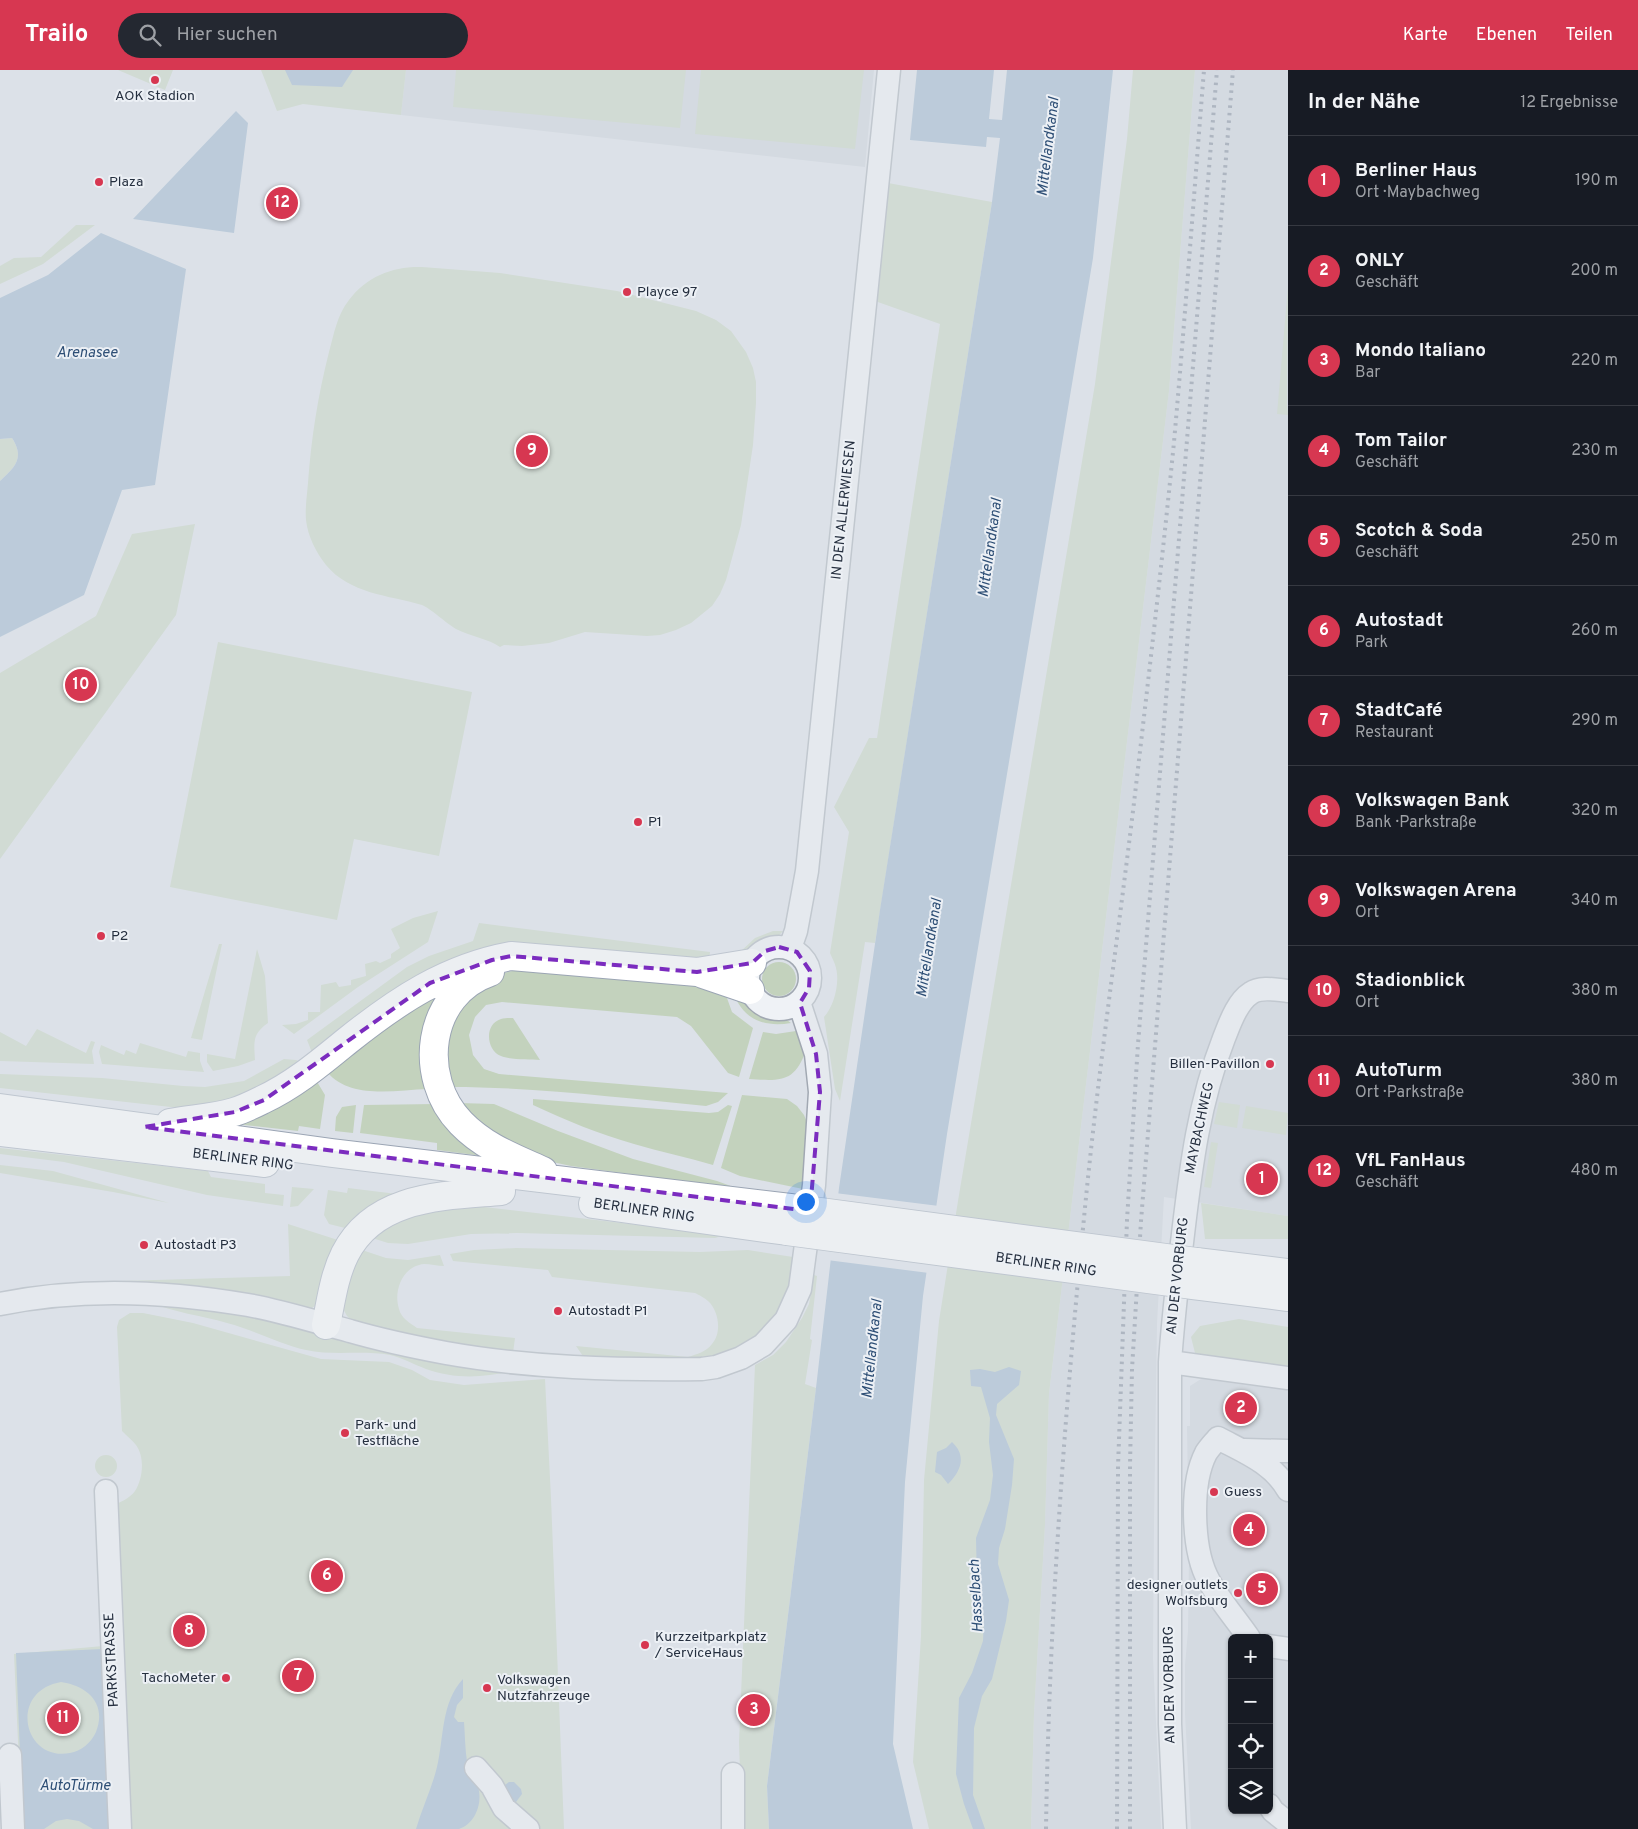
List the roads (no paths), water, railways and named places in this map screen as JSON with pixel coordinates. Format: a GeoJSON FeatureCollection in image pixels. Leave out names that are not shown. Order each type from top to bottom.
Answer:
{"type":"FeatureCollection","features":[{"type":"Feature","properties":{"kind":"main road"},"geometry":{"type":"LineString","coordinates":[[144,1127],[235,1112],[264,1100],[315,1067],[387,1010],[438,980],[462,969],[492,960],[511,956],[697,972],[750,990]]}},
{"type":"Feature","properties":{"kind":"main road"},"geometry":{"type":"LineString","coordinates":[[556,960],[512,965],[484,974],[467,984],[448,1002],[443,1012],[435,1037],[434,1058],[443,1096],[461,1123],[480,1140],[502,1153],[568,1183]]}},
{"type":"Feature","properties":{"kind":"main road"},"geometry":{"type":"LineString","coordinates":[[697,972],[752,963]]}},
{"type":"Feature","properties":{"kind":"main road","name":"BERLINER RING"},"geometry":{"type":"LineString","coordinates":[[0,1108],[568,1183],[789,1220]]}},
{"type":"Feature","properties":{"kind":"main road","name":"BERLINER RING"},"geometry":{"type":"LineString","coordinates":[[0,1132],[500,1191],[789,1220],[1194,1273],[1288,1298]]}},
{"type":"Feature","properties":{"kind":"main road"},"geometry":{"type":"LineString","coordinates":[[326,1325],[334,1285],[345,1254],[370,1225],[389,1211],[407,1203],[442,1196],[500,1191]]}},
{"type":"Feature","properties":{"kind":"main road","name":"BERLINER RING"},"geometry":{"type":"LineString","coordinates":[[1194,1273],[1286,1272]]}},
{"type":"Feature","properties":{"kind":"street","name":"IN DEN ALLERWIESEN"},"geometry":{"type":"LineString","coordinates":[[790,948],[796,932],[807,871],[889,70]]}},
{"type":"Feature","properties":{"kind":"street"},"geometry":{"type":"LineString","coordinates":[[772,948],[790,948],[803,958],[810,971],[809,988],[799,1002],[792,1007],[784,1009],[771,1008],[758,1000],[750,990],[748,978],[752,963],[759,954],[772,948]]}},
{"type":"Feature","properties":{"kind":"street","name":"MAYBACHWEG"},"geometry":{"type":"LineString","coordinates":[[1188,1191],[1203,1101],[1216,1060],[1238,1007],[1251,993],[1261,989],[1288,991]]}},
{"type":"Feature","properties":{"kind":"street"},"geometry":{"type":"LineString","coordinates":[[0,1304],[61,1295],[133,1292],[248,1305],[391,1342],[479,1359],[590,1368],[702,1369],[716,1367],[741,1358],[763,1345],[786,1320],[800,1289],[814,1185],[820,1092],[816,1054],[799,1002]]}},
{"type":"Feature","properties":{"kind":"street","name":"AN DER VORBURG"},"geometry":{"type":"LineString","coordinates":[[1175,1829],[1169,1714],[1170,1362],[1188,1191]]}},
{"type":"Feature","properties":{"kind":"street"},"geometry":{"type":"LineString","coordinates":[[1170,1362],[1288,1378]]}},
{"type":"Feature","properties":{"kind":"street"},"geometry":{"type":"LineString","coordinates":[[1246,1634],[1208,1580],[1197,1543],[1194,1511],[1198,1477],[1206,1454],[1218,1438],[1260,1460],[1286,1482]]}},
{"type":"Feature","properties":{"kind":"street"},"geometry":{"type":"LineString","coordinates":[[1241,1450],[1288,1451]]}},
{"type":"Feature","properties":{"kind":"street","name":"PARKSTRASSE"},"geometry":{"type":"LineString","coordinates":[[106,1491],[120,1829]]}},
{"type":"Feature","properties":{"kind":"street"},"geometry":{"type":"LineString","coordinates":[[1273,1647],[1288,1649]]}},
{"type":"Feature","properties":{"kind":"street"},"geometry":{"type":"LineString","coordinates":[[10,1755],[13,1829]]}},
{"type":"Feature","properties":{"kind":"street"},"geometry":{"type":"LineString","coordinates":[[476,1768],[492,1786],[504,1808],[528,1829]]}},
{"type":"Feature","properties":{"kind":"street"},"geometry":{"type":"LineString","coordinates":[[733,1774],[733,1829]]}},
{"type":"Feature","properties":{"kind":"street"},"geometry":{"type":"LineString","coordinates":[[1273,1811],[1288,1823]]}},
{"type":"Feature","properties":{"kind":"water"},"geometry":{"type":"Polygon","coordinates":[[[285,70],[353,70],[342,87],[292,85],[285,70]]]}},
{"type":"Feature","properties":{"kind":"water","name":"Mittellandkanal"},"geometry":{"type":"Polygon","coordinates":[[[917,70],[994,70],[989,119],[1002,120],[1007,70],[1113,70],[1093,258],[947,1134],[923,1296],[905,1482],[893,1744],[913,1829],[769,1829],[767,1786],[839,1188],[880,910],[992,202],[1000,138],[987,137],[986,147],[910,140],[917,70]]]}},
{"type":"Feature","properties":{"kind":"water"},"geometry":{"type":"Polygon","coordinates":[[[236,111],[248,123],[234,233],[133,219],[236,111]]]}},
{"type":"Feature","properties":{"kind":"water","name":"Arenasee"},"geometry":{"type":"Polygon","coordinates":[[[101,233],[186,269],[155,485],[122,490],[84,595],[0,637],[0,481],[14,467],[18,451],[12,438],[0,439],[0,298],[48,275],[101,233]]]}},
{"type":"Feature","properties":{"kind":"water"},"geometry":{"type":"Polygon","coordinates":[[[1009,1367],[1021,1371],[1019,1385],[997,1404],[996,1415],[1014,1459],[1012,1485],[1005,1529],[999,1548],[998,1564],[1009,1600],[992,1679],[982,1696],[974,1728],[973,1795],[985,1829],[973,1829],[956,1774],[959,1698],[972,1673],[983,1641],[984,1618],[977,1582],[976,1538],[990,1500],[993,1475],[989,1442],[990,1418],[981,1387],[971,1386],[970,1370],[980,1369],[995,1372],[1009,1367]]]}},
{"type":"Feature","properties":{"kind":"water"},"geometry":{"type":"Polygon","coordinates":[[[952,1442],[957,1447],[961,1458],[959,1469],[948,1484],[941,1475],[935,1472],[937,1452],[946,1448],[952,1442]]]}},
{"type":"Feature","properties":{"kind":"water","name":"AutoTürme"},"geometry":{"type":"Polygon","coordinates":[[[103,1649],[111,1829],[93,1829],[79,1821],[67,1819],[56,1821],[44,1829],[23,1829],[16,1653],[103,1649]],[[61,1682],[44,1688],[33,1698],[28,1711],[28,1724],[33,1737],[41,1747],[54,1753],[70,1753],[82,1748],[94,1736],[99,1722],[97,1705],[93,1698],[87,1692],[71,1684],[61,1682]]]}},
{"type":"Feature","properties":{"kind":"water"},"geometry":{"type":"Polygon","coordinates":[[[463,1679],[463,1698],[457,1705],[454,1717],[458,1722],[464,1722],[467,1762],[478,1787],[478,1806],[469,1823],[459,1829],[416,1829],[437,1767],[447,1709],[456,1688],[463,1679]]]}},
{"type":"Feature","properties":{"kind":"water"},"geometry":{"type":"Polygon","coordinates":[[[509,1782],[514,1782],[521,1789],[522,1794],[516,1802],[511,1803],[501,1788],[509,1782]]]}},
{"type":"Feature","properties":{"kind":"railway"},"geometry":{"type":"LineString","coordinates":[[1046,1829],[1054,1600],[1077,1294],[1096,1107],[1137,777],[1170,484],[1204,70]]}},
{"type":"Feature","properties":{"kind":"railway"},"geometry":{"type":"LineString","coordinates":[[1117,1829],[1118,1467],[1127,1220],[1138,1044],[1217,70]]}},
{"type":"Feature","properties":{"kind":"railway"},"geometry":{"type":"LineString","coordinates":[[1130,1829],[1130,1466],[1132,1369],[1141,1221],[1233,70]]}},
{"type":"Feature","properties":{"kind":"place","name":"AOK Stadion"},"geometry":{"type":"Point","coordinates":[155,80]}},
{"type":"Feature","properties":{"kind":"place","name":"Plaza"},"geometry":{"type":"Point","coordinates":[99,182]}},
{"type":"Feature","properties":{"kind":"place","name":"VfL FanHaus"},"geometry":{"type":"Point","coordinates":[282,203]}},
{"type":"Feature","properties":{"kind":"place","name":"Playce 97"},"geometry":{"type":"Point","coordinates":[627,292]}},
{"type":"Feature","properties":{"kind":"place","name":"Volkswagen Arena"},"geometry":{"type":"Point","coordinates":[532,451]}},
{"type":"Feature","properties":{"kind":"place","name":"Stadionblick"},"geometry":{"type":"Point","coordinates":[81,685]}},
{"type":"Feature","properties":{"kind":"place","name":"P1"},"geometry":{"type":"Point","coordinates":[638,822]}},
{"type":"Feature","properties":{"kind":"place","name":"P2"},"geometry":{"type":"Point","coordinates":[101,936]}},
{"type":"Feature","properties":{"kind":"place","name":"Billen-Pavillon"},"geometry":{"type":"Point","coordinates":[1270,1064]}},
{"type":"Feature","properties":{"kind":"place","name":"Berliner Haus"},"geometry":{"type":"Point","coordinates":[1262,1179]}},
{"type":"Feature","properties":{"kind":"place","name":"Autostadt P3"},"geometry":{"type":"Point","coordinates":[144,1245]}},
{"type":"Feature","properties":{"kind":"place","name":"Autostadt P1"},"geometry":{"type":"Point","coordinates":[558,1311]}},
{"type":"Feature","properties":{"kind":"place","name":"ONLY"},"geometry":{"type":"Point","coordinates":[1241,1408]}},
{"type":"Feature","properties":{"kind":"place","name":"Park- und Testfläche"},"geometry":{"type":"Point","coordinates":[345,1433]}},
{"type":"Feature","properties":{"kind":"place","name":"Guess"},"geometry":{"type":"Point","coordinates":[1214,1492]}},
{"type":"Feature","properties":{"kind":"place","name":"Tom Tailor"},"geometry":{"type":"Point","coordinates":[1249,1530]}},
{"type":"Feature","properties":{"kind":"place","name":"Autostadt"},"geometry":{"type":"Point","coordinates":[327,1576]}},
{"type":"Feature","properties":{"kind":"place","name":"Scotch & Soda"},"geometry":{"type":"Point","coordinates":[1262,1589]}},
{"type":"Feature","properties":{"kind":"place","name":"designer outlets Wolfsburg"},"geometry":{"type":"Point","coordinates":[1238,1593]}},
{"type":"Feature","properties":{"kind":"place","name":"Volkswagen Bank"},"geometry":{"type":"Point","coordinates":[189,1631]}},
{"type":"Feature","properties":{"kind":"place","name":"Kurzzeitparkplatz / ServiceHaus"},"geometry":{"type":"Point","coordinates":[645,1645]}},
{"type":"Feature","properties":{"kind":"place","name":"StadtCafé"},"geometry":{"type":"Point","coordinates":[298,1676]}},
{"type":"Feature","properties":{"kind":"place","name":"TachoMeter"},"geometry":{"type":"Point","coordinates":[226,1678]}},
{"type":"Feature","properties":{"kind":"place","name":"Volkswagen Nutzfahrzeuge"},"geometry":{"type":"Point","coordinates":[487,1688]}},
{"type":"Feature","properties":{"kind":"place","name":"Mondo Italiano"},"geometry":{"type":"Point","coordinates":[754,1710]}},
{"type":"Feature","properties":{"kind":"place","name":"AutoTurm"},"geometry":{"type":"Point","coordinates":[63,1718]}},
{"type":"Feature","properties":{"kind":"water label","name":"Hasselbach"},"geometry":{"type":"Point","coordinates":[977,1596]}}]}
